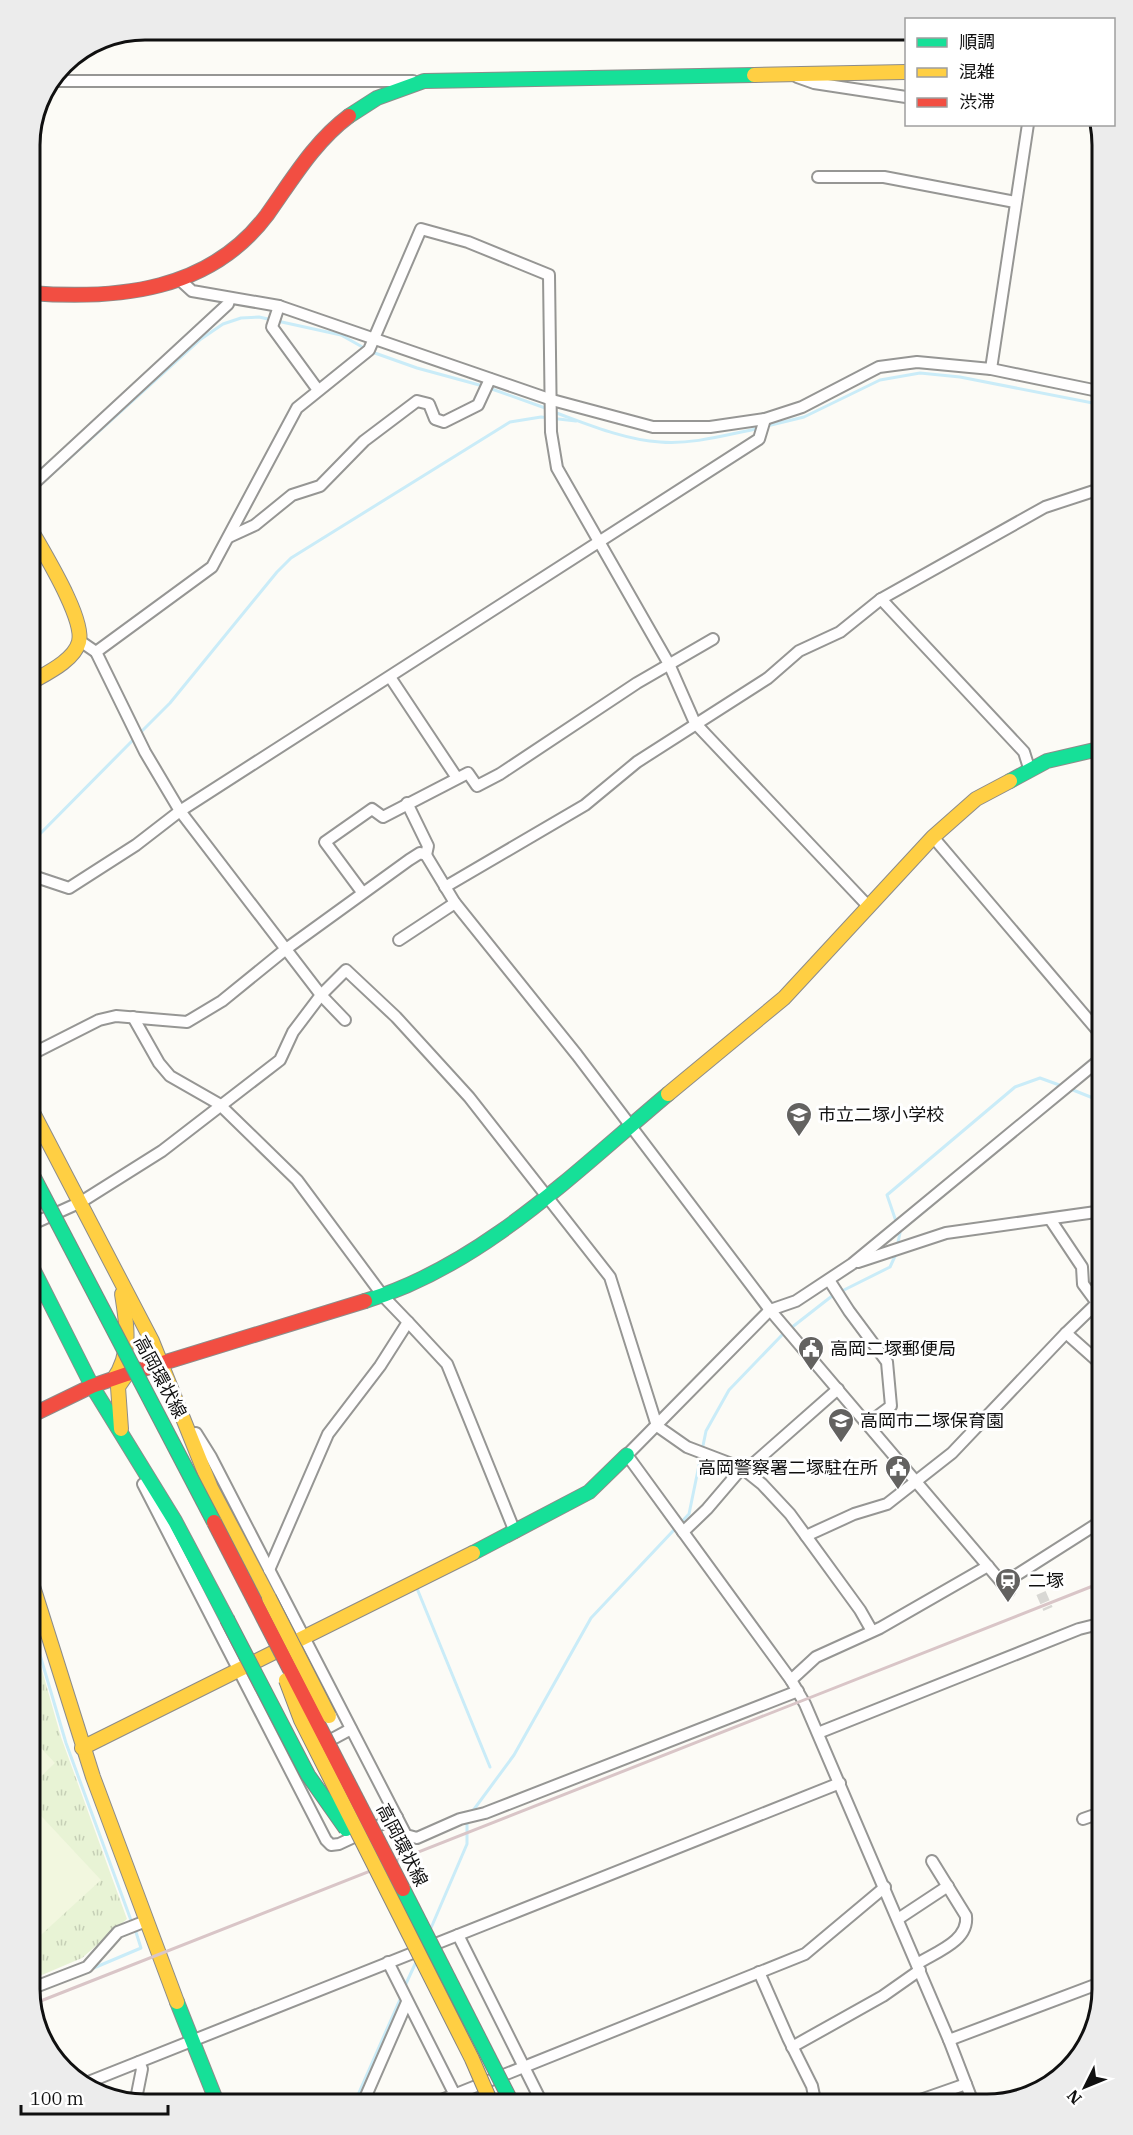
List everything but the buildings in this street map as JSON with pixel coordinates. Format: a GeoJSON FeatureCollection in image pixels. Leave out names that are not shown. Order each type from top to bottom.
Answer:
{"type":"FeatureCollection","features":[{"type":"Feature","properties":{"kind":"street"},"geometry":{"type":"LineString","coordinates":[[63,81],[424,81],[905,72]]}},
{"type":"Feature","properties":{"kind":"street"},"geometry":{"type":"LineString","coordinates":[[786,73],[814,83],[905,97]]}},
{"type":"Feature","properties":{"kind":"street"},"geometry":{"type":"LineString","coordinates":[[41,294],[74,297],[122,296],[180,280],[229,252],[255,230],[315,147],[349,114],[393,90],[424,81]]}},
{"type":"Feature","properties":{"kind":"street"},"geometry":{"type":"LineString","coordinates":[[991,369],[1015,202],[1029,126]]}},
{"type":"Feature","properties":{"kind":"street"},"geometry":{"type":"LineString","coordinates":[[818,177],[884,177],[1015,202]]}},
{"type":"Feature","properties":{"kind":"street"},"geometry":{"type":"LineString","coordinates":[[96,652],[212,567],[297,408],[369,350],[421,229],[468,242],[549,275],[551,432],[557,468],[669,664],[695,723],[869,907]]}},
{"type":"Feature","properties":{"kind":"street"},"geometry":{"type":"LineString","coordinates":[[180,280],[192,291],[279,306],[552,400],[653,427],[710,427],[765,419],[802,407],[879,367],[917,362],[991,369],[1092,390]]}},
{"type":"Feature","properties":{"kind":"street"},"geometry":{"type":"LineString","coordinates":[[41,477],[228,304],[230,298]]}},
{"type":"Feature","properties":{"kind":"street"},"geometry":{"type":"LineString","coordinates":[[279,306],[272,327],[318,390]]}},
{"type":"Feature","properties":{"kind":"street"},"geometry":{"type":"LineString","coordinates":[[229,537],[255,525],[292,495],[320,486],[364,441],[417,401],[429,404],[435,419],[444,422],[478,405],[490,379]]}},
{"type":"Feature","properties":{"kind":"street"},"geometry":{"type":"LineString","coordinates":[[41,879],[69,888],[136,845],[180,811],[759,439],[765,419]]}},
{"type":"Feature","properties":{"kind":"street"},"geometry":{"type":"LineString","coordinates":[[446,887],[585,805],[637,762],[768,678],[799,651],[840,632],[881,599],[1045,507],[1092,492]]}},
{"type":"Feature","properties":{"kind":"street"},"geometry":{"type":"LineString","coordinates":[[41,549],[73,610],[79,626],[80,641],[74,650],[41,675]]}},
{"type":"Feature","properties":{"kind":"street"},"geometry":{"type":"LineString","coordinates":[[881,599],[1024,752],[1029,768]]}},
{"type":"Feature","properties":{"kind":"street"},"geometry":{"type":"LineString","coordinates":[[362,892],[325,842],[372,809],[383,817],[407,802],[468,773],[477,786],[669,664],[713,639]]}},
{"type":"Feature","properties":{"kind":"street"},"geometry":{"type":"LineString","coordinates":[[80,641],[96,652],[145,752],[180,811],[321,994],[345,1020]]}},
{"type":"Feature","properties":{"kind":"street"},"geometry":{"type":"LineString","coordinates":[[390,677],[457,778]]}},
{"type":"Feature","properties":{"kind":"street"},"geometry":{"type":"LineString","coordinates":[[40,1411],[93,1386],[127,1374],[383,1296],[452,1263],[548,1195],[784,998],[933,837],[976,799],[1029,768],[1047,761],[1092,751]]}},
{"type":"Feature","properties":{"kind":"street"},"geometry":{"type":"LineString","coordinates":[[407,802],[428,846],[426,855]]}},
{"type":"Feature","properties":{"kind":"street"},"geometry":{"type":"LineString","coordinates":[[933,837],[1092,1024]]}},
{"type":"Feature","properties":{"kind":"street"},"geometry":{"type":"LineString","coordinates":[[41,1050],[99,1020],[116,1016],[187,1022],[222,1001],[362,892],[414,856],[420,853],[426,855],[456,903],[632,1126],[770,1310],[1007,1587],[1092,1528]]}},
{"type":"Feature","properties":{"kind":"street"},"geometry":{"type":"LineString","coordinates":[[399,940],[456,903]]}},
{"type":"Feature","properties":{"kind":"street"},"geometry":{"type":"LineString","coordinates":[[40,1220],[81,1202],[162,1151],[219,1104],[280,1060],[293,1032],[321,994],[346,970],[396,1017],[469,1097],[610,1277],[657,1426],[687,1448],[743,1470],[790,1514],[860,1610],[872,1631]]}},
{"type":"Feature","properties":{"kind":"street"},"geometry":{"type":"LineString","coordinates":[[133,1017],[159,1063],[170,1076],[219,1104],[297,1180],[383,1296],[447,1364],[514,1532]]}},
{"type":"Feature","properties":{"kind":"street"},"geometry":{"type":"LineString","coordinates":[[81,1748],[514,1532],[589,1492],[770,1310],[796,1300],[852,1264],[1092,1066]]}},
{"type":"Feature","properties":{"kind":"street"},"geometry":{"type":"LineString","coordinates":[[40,1126],[152,1341],[212,1488],[263,1600]]}},
{"type":"Feature","properties":{"kind":"street","name":"高岡環状線"},"geometry":{"type":"LineString","coordinates":[[40,1189],[263,1600],[507,2094]]}},
{"type":"Feature","properties":{"kind":"street"},"geometry":{"type":"LineString","coordinates":[[852,1264],[946,1233],[1092,1213]]}},
{"type":"Feature","properties":{"kind":"street"},"geometry":{"type":"LineString","coordinates":[[1050,1219],[1082,1267],[1083,1284],[1092,1296]]}},
{"type":"Feature","properties":{"kind":"street"},"geometry":{"type":"LineString","coordinates":[[113,1380],[123,1369],[127,1349],[119,1278]]}},
{"type":"Feature","properties":{"kind":"street"},"geometry":{"type":"LineString","coordinates":[[829,1280],[887,1362],[891,1406],[867,1424]]}},
{"type":"Feature","properties":{"kind":"street"},"geometry":{"type":"LineString","coordinates":[[40,1283],[93,1386],[175,1521],[308,1775],[380,1877]]}},
{"type":"Feature","properties":{"kind":"street"},"geometry":{"type":"LineString","coordinates":[[806,1536],[854,1514],[887,1504],[952,1453],[1092,1308]]}},
{"type":"Feature","properties":{"kind":"street"},"geometry":{"type":"LineString","coordinates":[[270,1570],[328,1434],[380,1366],[408,1322]]}},
{"type":"Feature","properties":{"kind":"street"},"geometry":{"type":"LineString","coordinates":[[1066,1333],[1092,1356]]}},
{"type":"Feature","properties":{"kind":"street"},"geometry":{"type":"LineString","coordinates":[[127,1374],[118,1387],[125,1439],[134,1468],[326,1840],[332,1845],[339,1844],[397,1817]]}},
{"type":"Feature","properties":{"kind":"street"},"geometry":{"type":"LineString","coordinates":[[683,1532],[708,1509],[743,1470],[838,1389]]}},
{"type":"Feature","properties":{"kind":"street"},"geometry":{"type":"LineString","coordinates":[[180,1408],[211,1456],[406,1835],[417,1838],[460,1819],[485,1813],[798,1690]]}},
{"type":"Feature","properties":{"kind":"street"},"geometry":{"type":"LineString","coordinates":[[627,1455],[798,1690],[885,1887],[970,2094]]}},
{"type":"Feature","properties":{"kind":"street"},"geometry":{"type":"LineString","coordinates":[[791,1680],[816,1657],[872,1631],[988,1566]]}},
{"type":"Feature","properties":{"kind":"street","name":"高岡環状線"},"geometry":{"type":"LineString","coordinates":[[263,1600],[301,1720],[487,2094]]}},
{"type":"Feature","properties":{"kind":"street"},"geometry":{"type":"LineString","coordinates":[[40,1613],[60,1686],[81,1748],[214,2094]]}},
{"type":"Feature","properties":{"kind":"street"},"geometry":{"type":"LineString","coordinates":[[818,1733],[1092,1626]]}},
{"type":"Feature","properties":{"kind":"street"},"geometry":{"type":"LineString","coordinates":[[285,1764],[351,1729]]}},
{"type":"Feature","properties":{"kind":"street"},"geometry":{"type":"LineString","coordinates":[[93,2080],[840,1783]]}},
{"type":"Feature","properties":{"kind":"street"},"geometry":{"type":"LineString","coordinates":[[1083,1819],[1092,1816]]}},
{"type":"Feature","properties":{"kind":"street"},"geometry":{"type":"LineString","coordinates":[[792,2047],[883,1996],[918,1967],[962,1936],[968,1926],[966,1916],[932,1861]]}},
{"type":"Feature","properties":{"kind":"street"},"geometry":{"type":"LineString","coordinates":[[898,1919],[948,1886]]}},
{"type":"Feature","properties":{"kind":"street"},"geometry":{"type":"LineString","coordinates":[[388,1962],[455,2094],[805,1954],[885,1887]]}},
{"type":"Feature","properties":{"kind":"street"},"geometry":{"type":"LineString","coordinates":[[40,1985],[87,1967],[118,1932],[146,1921]]}},
{"type":"Feature","properties":{"kind":"street"},"geometry":{"type":"LineString","coordinates":[[458,1935],[538,2094]]}},
{"type":"Feature","properties":{"kind":"street"},"geometry":{"type":"LineString","coordinates":[[759,1972],[814,2094]]}},
{"type":"Feature","properties":{"kind":"street"},"geometry":{"type":"LineString","coordinates":[[949,2040],[1092,1986]]}},
{"type":"Feature","properties":{"kind":"street"},"geometry":{"type":"LineString","coordinates":[[367,2094],[407,2002]]}},
{"type":"Feature","properties":{"kind":"street"},"geometry":{"type":"LineString","coordinates":[[137,2094],[142,2069],[139,2062]]}},
{"type":"Feature","properties":{"kind":"street"},"geometry":{"type":"LineString","coordinates":[[937,2094],[966,2084]]}},
{"type":"Feature","properties":{"kind":"green space"},"geometry":{"type":"Polygon","coordinates":[[[40,1664],[61,1737],[127,1919],[82,1958],[40,1976],[40,1664]]]}},
{"type":"Feature","properties":{"kind":"green space"},"geometry":{"type":"Polygon","coordinates":[[[40,1747],[55,1763],[40,1777],[40,1747]]]}},
{"type":"Feature","properties":{"kind":"green space"},"geometry":{"type":"Polygon","coordinates":[[[40,1815],[101,1880],[40,1936],[40,1815]]]}},
{"type":"Feature","properties":{"kind":"waterway"},"geometry":{"type":"LineString","coordinates":[[41,484],[201,339],[223,324],[241,318],[259,317],[341,335],[366,349]]}},
{"type":"Feature","properties":{"kind":"waterway"},"geometry":{"type":"LineString","coordinates":[[372,352],[417,368],[483,386]]}},
{"type":"Feature","properties":{"kind":"waterway"},"geometry":{"type":"LineString","coordinates":[[767,426],[804,417],[880,380],[920,373],[960,377],[1092,403]]}},
{"type":"Feature","properties":{"kind":"waterway"},"geometry":{"type":"LineString","coordinates":[[489,388],[548,409]]}},
{"type":"Feature","properties":{"kind":"waterway"},"geometry":{"type":"LineString","coordinates":[[554,412],[620,435],[647,441],[673,443],[761,428]]}},
{"type":"Feature","properties":{"kind":"waterway"},"geometry":{"type":"LineString","coordinates":[[139,734],[170,703],[291,558],[510,422],[541,417],[576,421]]}},
{"type":"Feature","properties":{"kind":"waterway"},"geometry":{"type":"LineString","coordinates":[[41,833],[134,739]]}},
{"type":"Feature","properties":{"kind":"waterway"},"geometry":{"type":"LineString","coordinates":[[897,1247],[900,1233],[887,1195],[1015,1087],[1040,1078],[1062,1086]]}},
{"type":"Feature","properties":{"kind":"waterway"},"geometry":{"type":"LineString","coordinates":[[1068,1088],[1092,1098]]}},
{"type":"Feature","properties":{"kind":"waterway"},"geometry":{"type":"LineString","coordinates":[[472,1812],[514,1755],[591,1618],[689,1514],[706,1431],[729,1390],[782,1335],[832,1296],[890,1267],[896,1254]]}},
{"type":"Feature","properties":{"kind":"waterway"},"geometry":{"type":"LineString","coordinates":[[416,1586],[490,1767]]}},
{"type":"Feature","properties":{"kind":"waterway"},"geometry":{"type":"LineString","coordinates":[[40,1655],[66,1743],[132,1923]]}},
{"type":"Feature","properties":{"kind":"waterway"},"geometry":{"type":"LineString","coordinates":[[431,1928],[467,1844],[467,1820]]}},
{"type":"Feature","properties":{"kind":"waterway"},"geometry":{"type":"LineString","coordinates":[[89,1970],[141,1948],[135,1929]]}},
{"type":"Feature","properties":{"kind":"waterway"},"geometry":{"type":"LineString","coordinates":[[404,1988],[416,1962]]}},
{"type":"Feature","properties":{"kind":"waterway"},"geometry":{"type":"LineString","coordinates":[[358,2094],[402,1995]]}},
{"type":"Feature","properties":{"kind":"tunnel"},"geometry":{"type":"LineString","coordinates":[[1041,1593],[1048,1609]]}},
{"type":"Feature","properties":{"kind":"railway"},"geometry":{"type":"LineString","coordinates":[[41,2001],[1092,1586]]}},
{"type":"Feature","properties":{"kind":"traffic: fast"},"geometry":{"type":"LineString","coordinates":[[349,116],[377,98],[424,81],[754,75]]}},
{"type":"Feature","properties":{"kind":"traffic: fast"},"geometry":{"type":"LineString","coordinates":[[1010,781],[1047,761],[1092,751]]}},
{"type":"Feature","properties":{"kind":"traffic: fast"},"geometry":{"type":"LineString","coordinates":[[365,1301],[408,1285],[449,1265],[488,1240],[563,1184],[668,1094]]}},
{"type":"Feature","properties":{"kind":"traffic: fast"},"geometry":{"type":"LineString","coordinates":[[40,1190],[214,1522]]}},
{"type":"Feature","properties":{"kind":"traffic: fast"},"geometry":{"type":"LineString","coordinates":[[40,1284],[92,1386],[175,1521],[227,1619]]}},
{"type":"Feature","properties":{"kind":"traffic: fast"},"geometry":{"type":"LineString","coordinates":[[473,1553],[589,1492],[627,1455]]}},
{"type":"Feature","properties":{"kind":"traffic: fast"},"geometry":{"type":"LineString","coordinates":[[227,1619],[308,1775],[346,1829]]}},
{"type":"Feature","properties":{"kind":"traffic: fast"},"geometry":{"type":"LineString","coordinates":[[403,1889],[507,2094]]}},
{"type":"Feature","properties":{"kind":"traffic: fast"},"geometry":{"type":"LineString","coordinates":[[177,2002],[214,2094]]}},
{"type":"Feature","properties":{"kind":"traffic: slow"},"geometry":{"type":"LineString","coordinates":[[754,75],[905,72]]}},
{"type":"Feature","properties":{"kind":"traffic: slow"},"geometry":{"type":"LineString","coordinates":[[41,547],[76,617],[79,642],[65,661],[41,676]]}},
{"type":"Feature","properties":{"kind":"traffic: slow"},"geometry":{"type":"LineString","coordinates":[[668,1094],[784,998],[933,837],[976,799],[1010,781]]}},
{"type":"Feature","properties":{"kind":"traffic: slow"},"geometry":{"type":"LineString","coordinates":[[40,1127],[152,1341],[211,1488],[269,1598]]}},
{"type":"Feature","properties":{"kind":"traffic: slow"},"geometry":{"type":"LineString","coordinates":[[113,1380],[126,1349],[122,1294]]}},
{"type":"Feature","properties":{"kind":"traffic: slow"},"geometry":{"type":"LineString","coordinates":[[121,1429],[118,1387],[127,1374]]}},
{"type":"Feature","properties":{"kind":"traffic: slow"},"geometry":{"type":"LineString","coordinates":[[82,1748],[473,1553]]}},
{"type":"Feature","properties":{"kind":"traffic: slow"},"geometry":{"type":"LineString","coordinates":[[269,1598],[329,1716]]}},
{"type":"Feature","properties":{"kind":"traffic: slow"},"geometry":{"type":"LineString","coordinates":[[40,1609],[93,1777],[177,2002]]}},
{"type":"Feature","properties":{"kind":"traffic: slow"},"geometry":{"type":"LineString","coordinates":[[286,1680],[301,1720],[472,2059],[487,2094]]}},
{"type":"Feature","properties":{"kind":"traffic: jam"},"geometry":{"type":"LineString","coordinates":[[41,294],[63,295],[129,291],[160,285],[190,275],[218,260],[244,240],[267,215],[314,150],[336,126],[349,116]]}},
{"type":"Feature","properties":{"kind":"traffic: jam"},"geometry":{"type":"LineString","coordinates":[[40,1411],[92,1386],[127,1374],[365,1301]]}},
{"type":"Feature","properties":{"kind":"traffic: jam"},"geometry":{"type":"LineString","coordinates":[[214,1522],[403,1889]]}},
{"type":"Feature","properties":{"kind":"place","name":"市立二塚小学校"},"geometry":{"type":"Point","coordinates":[799,1138]}},
{"type":"Feature","properties":{"kind":"place","name":"高岡二塚郵便局"},"geometry":{"type":"Point","coordinates":[811,1372]}},
{"type":"Feature","properties":{"kind":"place","name":"高岡市二塚保育園"},"geometry":{"type":"Point","coordinates":[841,1444]}},
{"type":"Feature","properties":{"kind":"place","name":"高岡警察署二塚駐在所"},"geometry":{"type":"Point","coordinates":[898,1491]}},
{"type":"Feature","properties":{"kind":"place","name":"二塚"},"geometry":{"type":"Point","coordinates":[1008,1604]}}]}
